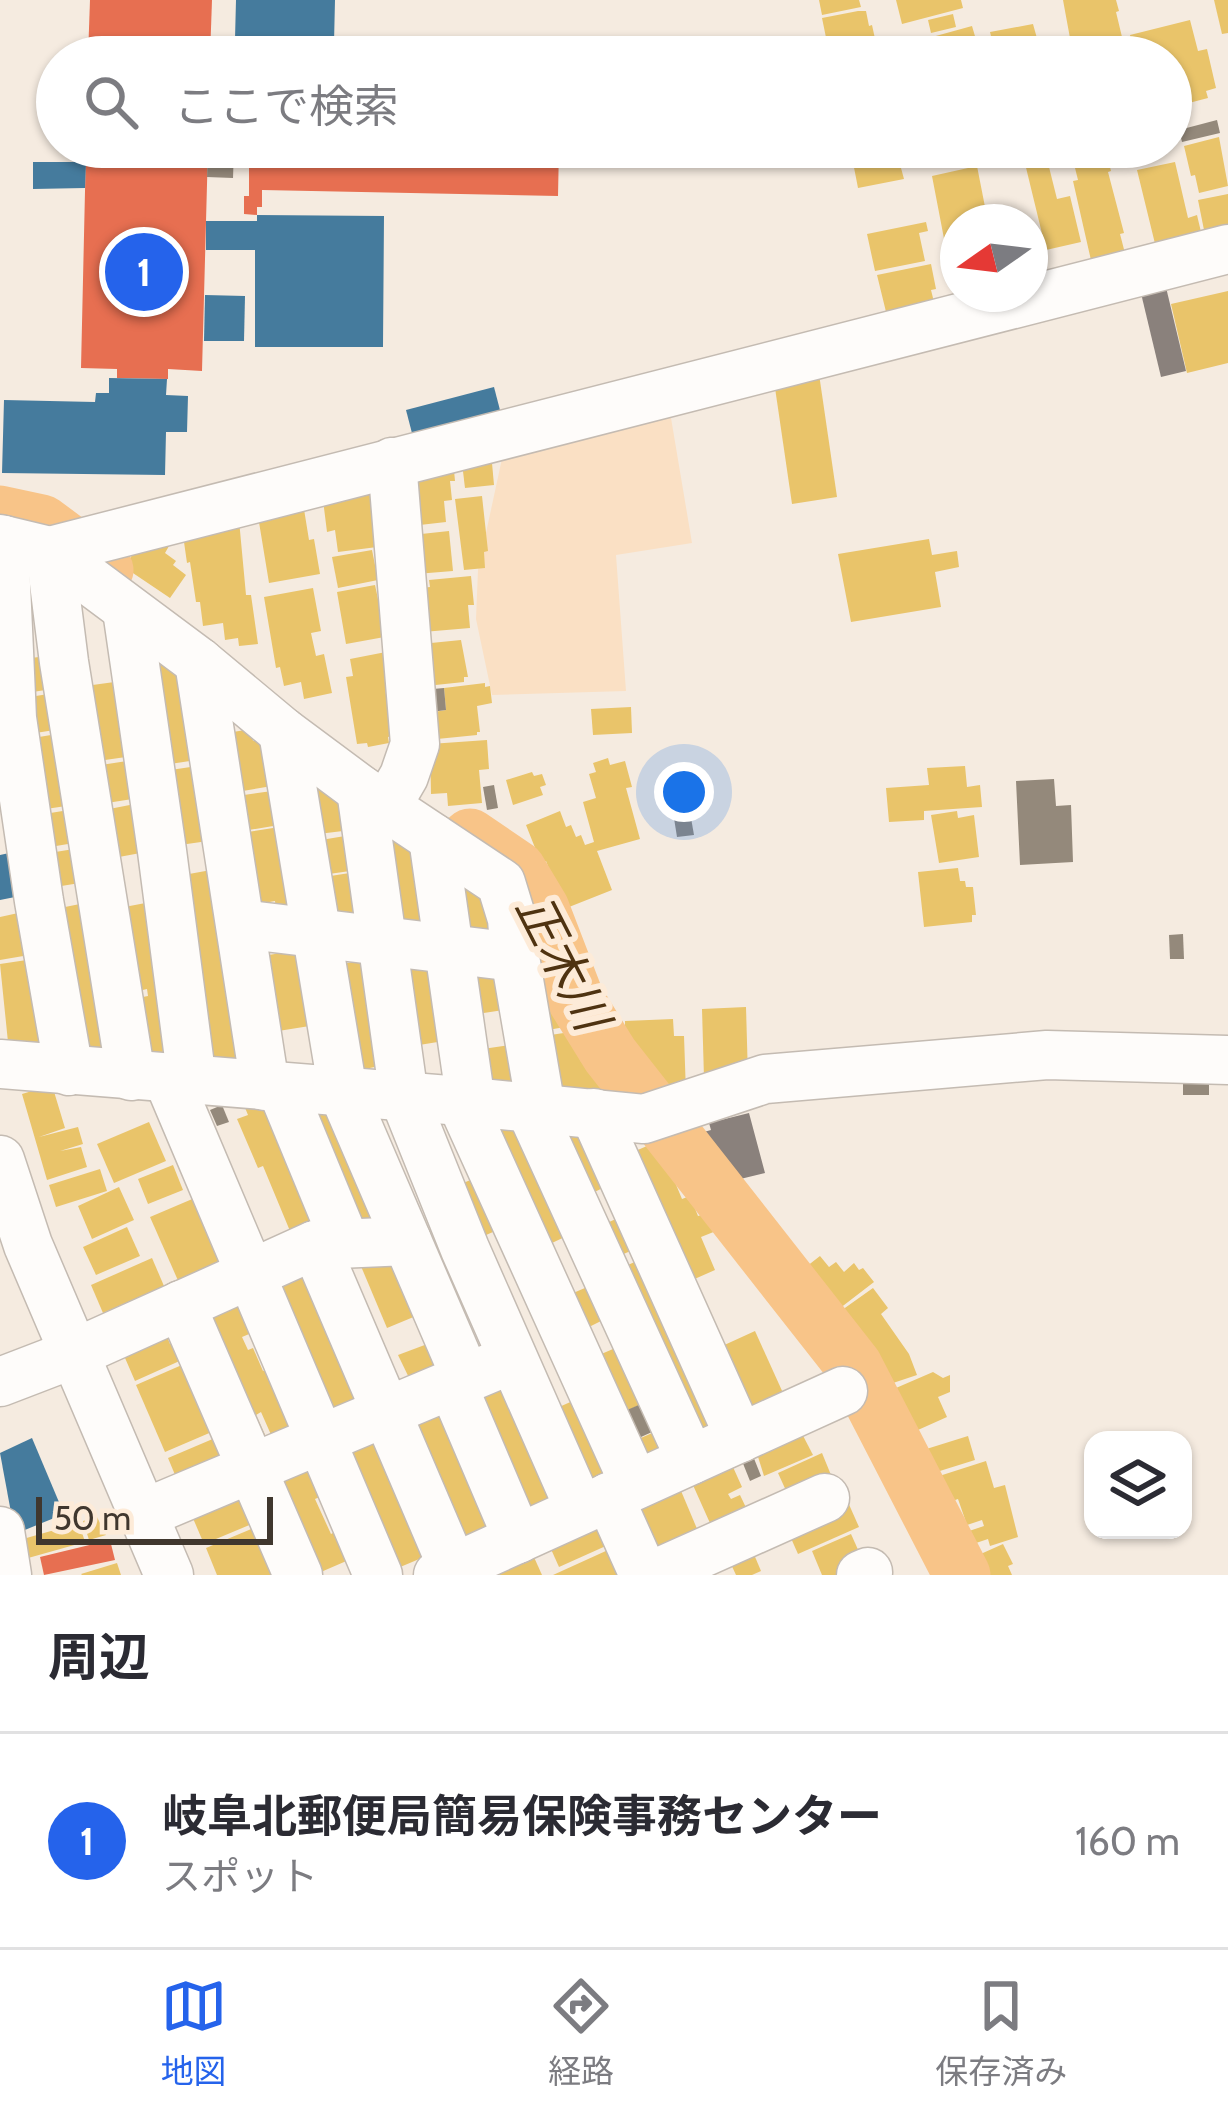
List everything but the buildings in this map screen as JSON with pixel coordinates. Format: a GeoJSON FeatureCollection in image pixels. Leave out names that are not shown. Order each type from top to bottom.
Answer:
{"type":"FeatureCollection","features":[{"type":"Feature","properties":{"kind":"street"},"geometry":{"type":"LineString","coordinates":[[40,544],[392,462],[1228,249]]}},
{"type":"Feature","properties":{"kind":"street"},"geometry":{"type":"LineString","coordinates":[[392,462],[415,744],[385,793],[382,941],[404,1097],[465,1249],[514,1358],[608,1498],[649,1575],[825,1498]]}},
{"type":"Feature","properties":{"kind":"street"},"geometry":{"type":"LineString","coordinates":[[40,544],[199,662],[283,732],[385,793],[433,838],[501,883],[512,920],[535,1108],[691,1460]]}},
{"type":"Feature","properties":{"kind":"street"},"geometry":{"type":"LineString","coordinates":[[40,544],[102,888],[164,1078],[378,1575]]}},
{"type":"Feature","properties":{"kind":"street"},"geometry":{"type":"LineString","coordinates":[[40,544],[12,718],[20,905],[69,1071]]}},
{"type":"Feature","properties":{"kind":"street"},"geometry":{"type":"LineString","coordinates":[[127,610],[163,851],[164,1078]]}},
{"type":"Feature","properties":{"kind":"street"},"geometry":{"type":"LineString","coordinates":[[199,662],[241,924],[273,1086],[445,1572],[843,1391]]}},
{"type":"Feature","properties":{"kind":"street"},"geometry":{"type":"LineString","coordinates":[[283,732],[343,1092],[409,1246],[518,1539]]}},
{"type":"Feature","properties":{"kind":"street"},"geometry":{"type":"LineString","coordinates":[[433,838],[466,1102],[608,1498]]}},
{"type":"Feature","properties":{"kind":"street"},"geometry":{"type":"LineString","coordinates":[[20,905],[102,888]]}},
{"type":"Feature","properties":{"kind":"street"},"geometry":{"type":"LineString","coordinates":[[241,924],[515,957]]}},
{"type":"Feature","properties":{"kind":"street"},"geometry":{"type":"LineString","coordinates":[[0,1064],[657,1116],[765,1079],[1048,1055],[1228,1060]]}},
{"type":"Feature","properties":{"kind":"street"},"geometry":{"type":"LineString","coordinates":[[594,1113],[740,1438]]}},
{"type":"Feature","properties":{"kind":"street"},"geometry":{"type":"LineString","coordinates":[[0,1160],[28,1244],[169,1575]]}},
{"type":"Feature","properties":{"kind":"street"},"geometry":{"type":"LineString","coordinates":[[0,1382],[330,1244],[465,1249]]}},
{"type":"Feature","properties":{"kind":"street"},"geometry":{"type":"LineString","coordinates":[[181,1305],[298,1575]]}},
{"type":"Feature","properties":{"kind":"street"},"geometry":{"type":"LineString","coordinates":[[143,1514],[514,1358]]}},
{"type":"Feature","properties":{"kind":"street"},"geometry":{"type":"LineString","coordinates":[[0,1531],[7,1575]]}},
{"type":"Feature","properties":{"kind":"shaded area"},"geometry":{"type":"Polygon","coordinates":[[[668,400],[692,543],[616,555],[626,691],[492,695],[476,619],[478,570],[506,440],[668,400]]]}},
{"type":"Feature","properties":{"kind":"waterway","name":"正木川"},"geometry":{"type":"LineString","coordinates":[[0,514],[42,523],[105,570]]}},
{"type":"Feature","properties":{"kind":"waterway","name":"正木川"},"geometry":{"type":"LineString","coordinates":[[470,837],[517,869],[541,909],[576,1000],[610,1055],[854,1366],[962,1575]]}},
{"type":"Feature","properties":{"kind":"place","name":"岐阜北郵便局簡易保険事務センター"},"geometry":{"type":"Point","coordinates":[144,272]}}]}
